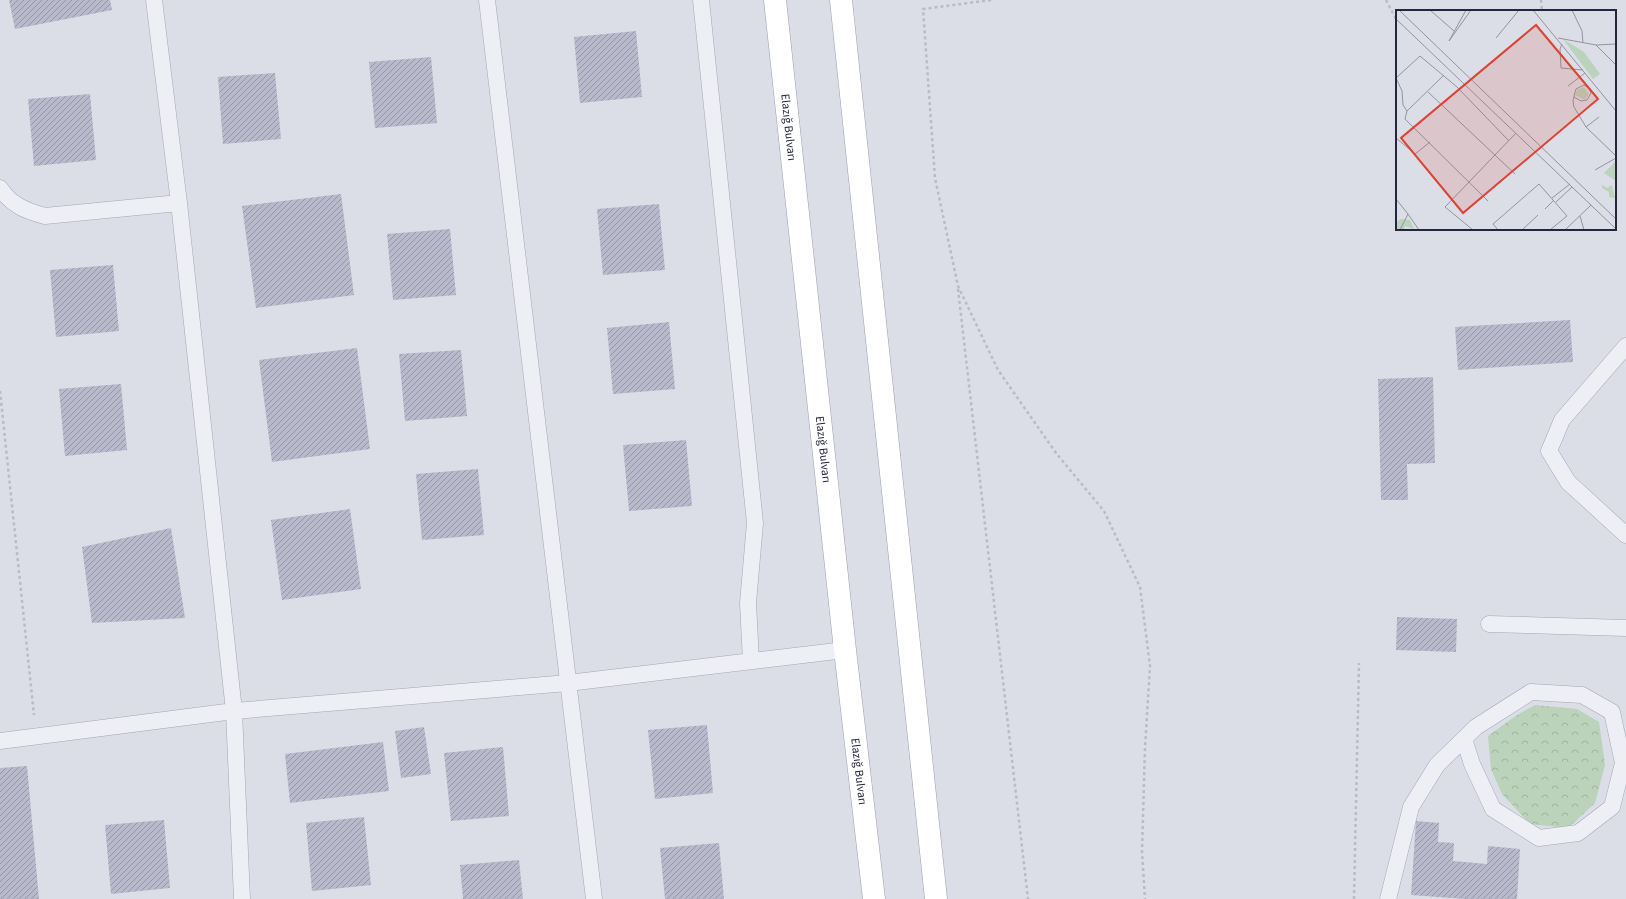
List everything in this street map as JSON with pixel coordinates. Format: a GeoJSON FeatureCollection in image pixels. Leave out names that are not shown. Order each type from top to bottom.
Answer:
{"type":"FeatureCollection","features":[{"type":"Feature","properties":{"kind":"main road","name":"Elazığ Bulvarı"},"geometry":{"type":"LineString","coordinates":[[775,0],[845,650],[874,899]]}},
{"type":"Feature","properties":{"kind":"main road"},"geometry":{"type":"LineString","coordinates":[[841,0],[936,899]]}},
{"type":"Feature","properties":{"kind":"lane"},"geometry":{"type":"LineString","coordinates":[[154,0],[179,203],[234,710],[242,899]]}},
{"type":"Feature","properties":{"kind":"lane"},"geometry":{"type":"LineString","coordinates":[[487,0],[594,899]]}},
{"type":"Feature","properties":{"kind":"lane"},"geometry":{"type":"LineString","coordinates":[[701,0],[756,523],[748,603],[751,661]]}},
{"type":"Feature","properties":{"kind":"lane"},"geometry":{"type":"LineString","coordinates":[[0,188],[6,197],[17,206],[30,212],[45,216],[179,203]]}},
{"type":"Feature","properties":{"kind":"lane"},"geometry":{"type":"LineString","coordinates":[[1626,346],[1562,420],[1549,451],[1568,482],[1626,535]]}},
{"type":"Feature","properties":{"kind":"lane"},"geometry":{"type":"LineString","coordinates":[[1489,624],[1626,628]]}},
{"type":"Feature","properties":{"kind":"lane"},"geometry":{"type":"LineString","coordinates":[[0,741],[234,710],[568,683],[845,650]]}},
{"type":"Feature","properties":{"kind":"lane"},"geometry":{"type":"LineString","coordinates":[[1388,899],[1411,807],[1437,765],[1476,727],[1531,692],[1582,695],[1612,712],[1623,763],[1612,807],[1578,833],[1539,838],[1493,809],[1472,764],[1464,739]]}},
{"type":"Feature","properties":{"kind":"path"},"geometry":{"type":"LineString","coordinates":[[991,0],[923,9],[935,178],[958,286],[1028,899]]}},
{"type":"Feature","properties":{"kind":"path"},"geometry":{"type":"LineString","coordinates":[[1386,0],[1396,19]]}},
{"type":"Feature","properties":{"kind":"path"},"geometry":{"type":"LineString","coordinates":[[1541,0],[1542,10]]}},
{"type":"Feature","properties":{"kind":"path"},"geometry":{"type":"LineString","coordinates":[[958,286],[998,370],[1056,453],[1104,511],[1140,587],[1150,666],[1142,852],[1144,899]]}},
{"type":"Feature","properties":{"kind":"path"},"geometry":{"type":"LineString","coordinates":[[0,391],[36,736]]}},
{"type":"Feature","properties":{"kind":"path"},"geometry":{"type":"LineString","coordinates":[[1354,899],[1359,663]]}},
{"type":"Feature","properties":{"kind":"green space"},"geometry":{"type":"Polygon","coordinates":[[[1535,705],[1577,709],[1599,722],[1605,765],[1595,803],[1568,828],[1530,824],[1502,794],[1491,769],[1488,736],[1517,715],[1535,705]]]}},
{"type":"Feature","properties":{"kind":"building"},"geometry":{"type":"Polygon","coordinates":[[[9,0],[110,0],[112,10],[15,29],[9,0]]]}},
{"type":"Feature","properties":{"kind":"building"},"geometry":{"type":"Polygon","coordinates":[[[636,31],[642,97],[580,103],[574,37],[636,31]]]}},
{"type":"Feature","properties":{"kind":"building"},"geometry":{"type":"Polygon","coordinates":[[[431,57],[437,123],[375,128],[369,62],[431,57]]]}},
{"type":"Feature","properties":{"kind":"building"},"geometry":{"type":"Polygon","coordinates":[[[275,73],[281,139],[223,144],[218,77],[275,73]]]}},
{"type":"Feature","properties":{"kind":"building"},"geometry":{"type":"Polygon","coordinates":[[[90,94],[96,160],[34,166],[28,99],[90,94]]]}},
{"type":"Feature","properties":{"kind":"building"},"geometry":{"type":"Polygon","coordinates":[[[341,194],[354,295],[256,308],[242,206],[341,194]]]}},
{"type":"Feature","properties":{"kind":"building"},"geometry":{"type":"Polygon","coordinates":[[[659,204],[665,270],[603,275],[597,209],[659,204]]]}},
{"type":"Feature","properties":{"kind":"building"},"geometry":{"type":"Polygon","coordinates":[[[450,229],[456,295],[393,300],[387,234],[450,229]]]}},
{"type":"Feature","properties":{"kind":"building"},"geometry":{"type":"Polygon","coordinates":[[[113,265],[119,331],[56,337],[50,270],[113,265]]]}},
{"type":"Feature","properties":{"kind":"building"},"geometry":{"type":"Polygon","coordinates":[[[1570,320],[1573,362],[1458,370],[1455,327],[1570,320]]]}},
{"type":"Feature","properties":{"kind":"building"},"geometry":{"type":"Polygon","coordinates":[[[669,322],[675,389],[613,394],[607,328],[669,322]]]}},
{"type":"Feature","properties":{"kind":"building"},"geometry":{"type":"Polygon","coordinates":[[[357,348],[370,449],[272,462],[259,360],[357,348]]]}},
{"type":"Feature","properties":{"kind":"building"},"geometry":{"type":"Polygon","coordinates":[[[461,350],[467,416],[405,421],[399,354],[461,350]]]}},
{"type":"Feature","properties":{"kind":"building"},"geometry":{"type":"Polygon","coordinates":[[[1433,377],[1435,463],[1407,464],[1408,500],[1381,500],[1378,379],[1433,377]]]}},
{"type":"Feature","properties":{"kind":"building"},"geometry":{"type":"Polygon","coordinates":[[[121,384],[127,450],[65,456],[59,389],[121,384]]]}},
{"type":"Feature","properties":{"kind":"building"},"geometry":{"type":"Polygon","coordinates":[[[686,440],[692,506],[629,511],[623,445],[686,440]]]}},
{"type":"Feature","properties":{"kind":"building"},"geometry":{"type":"Polygon","coordinates":[[[478,469],[484,535],[422,540],[416,474],[478,469]]]}},
{"type":"Feature","properties":{"kind":"building"},"geometry":{"type":"Polygon","coordinates":[[[350,509],[361,589],[282,600],[271,520],[350,509]]]}},
{"type":"Feature","properties":{"kind":"building"},"geometry":{"type":"Polygon","coordinates":[[[171,528],[185,618],[92,623],[82,547],[171,528]]]}},
{"type":"Feature","properties":{"kind":"building"},"geometry":{"type":"Polygon","coordinates":[[[1397,617],[1457,619],[1456,652],[1396,650],[1397,617]]]}},
{"type":"Feature","properties":{"kind":"building"},"geometry":{"type":"Polygon","coordinates":[[[707,725],[713,793],[655,799],[648,730],[707,725]]]}},
{"type":"Feature","properties":{"kind":"building"},"geometry":{"type":"Polygon","coordinates":[[[424,727],[431,774],[401,778],[395,731],[424,727]]]}},
{"type":"Feature","properties":{"kind":"building"},"geometry":{"type":"Polygon","coordinates":[[[383,742],[389,791],[290,803],[285,754],[383,742]]]}},
{"type":"Feature","properties":{"kind":"building"},"geometry":{"type":"Polygon","coordinates":[[[503,747],[509,816],[451,821],[444,753],[503,747]]]}},
{"type":"Feature","properties":{"kind":"building"},"geometry":{"type":"Polygon","coordinates":[[[27,766],[39,899],[0,899],[0,768],[27,766]]]}},
{"type":"Feature","properties":{"kind":"building"},"geometry":{"type":"Polygon","coordinates":[[[364,817],[371,885],[312,891],[306,823],[364,817]]]}},
{"type":"Feature","properties":{"kind":"building"},"geometry":{"type":"Polygon","coordinates":[[[164,820],[170,888],[111,894],[105,825],[164,820]]]}},
{"type":"Feature","properties":{"kind":"building"},"geometry":{"type":"Polygon","coordinates":[[[1416,821],[1439,823],[1438,842],[1454,843],[1453,861],[1487,864],[1488,846],[1520,849],[1517,899],[1465,899],[1411,895],[1416,821]]]}},
{"type":"Feature","properties":{"kind":"building"},"geometry":{"type":"Polygon","coordinates":[[[719,843],[724,899],[665,899],[660,848],[719,843]]]}},
{"type":"Feature","properties":{"kind":"building"},"geometry":{"type":"Polygon","coordinates":[[[519,860],[523,899],[463,899],[460,865],[519,860]]]}}]}
